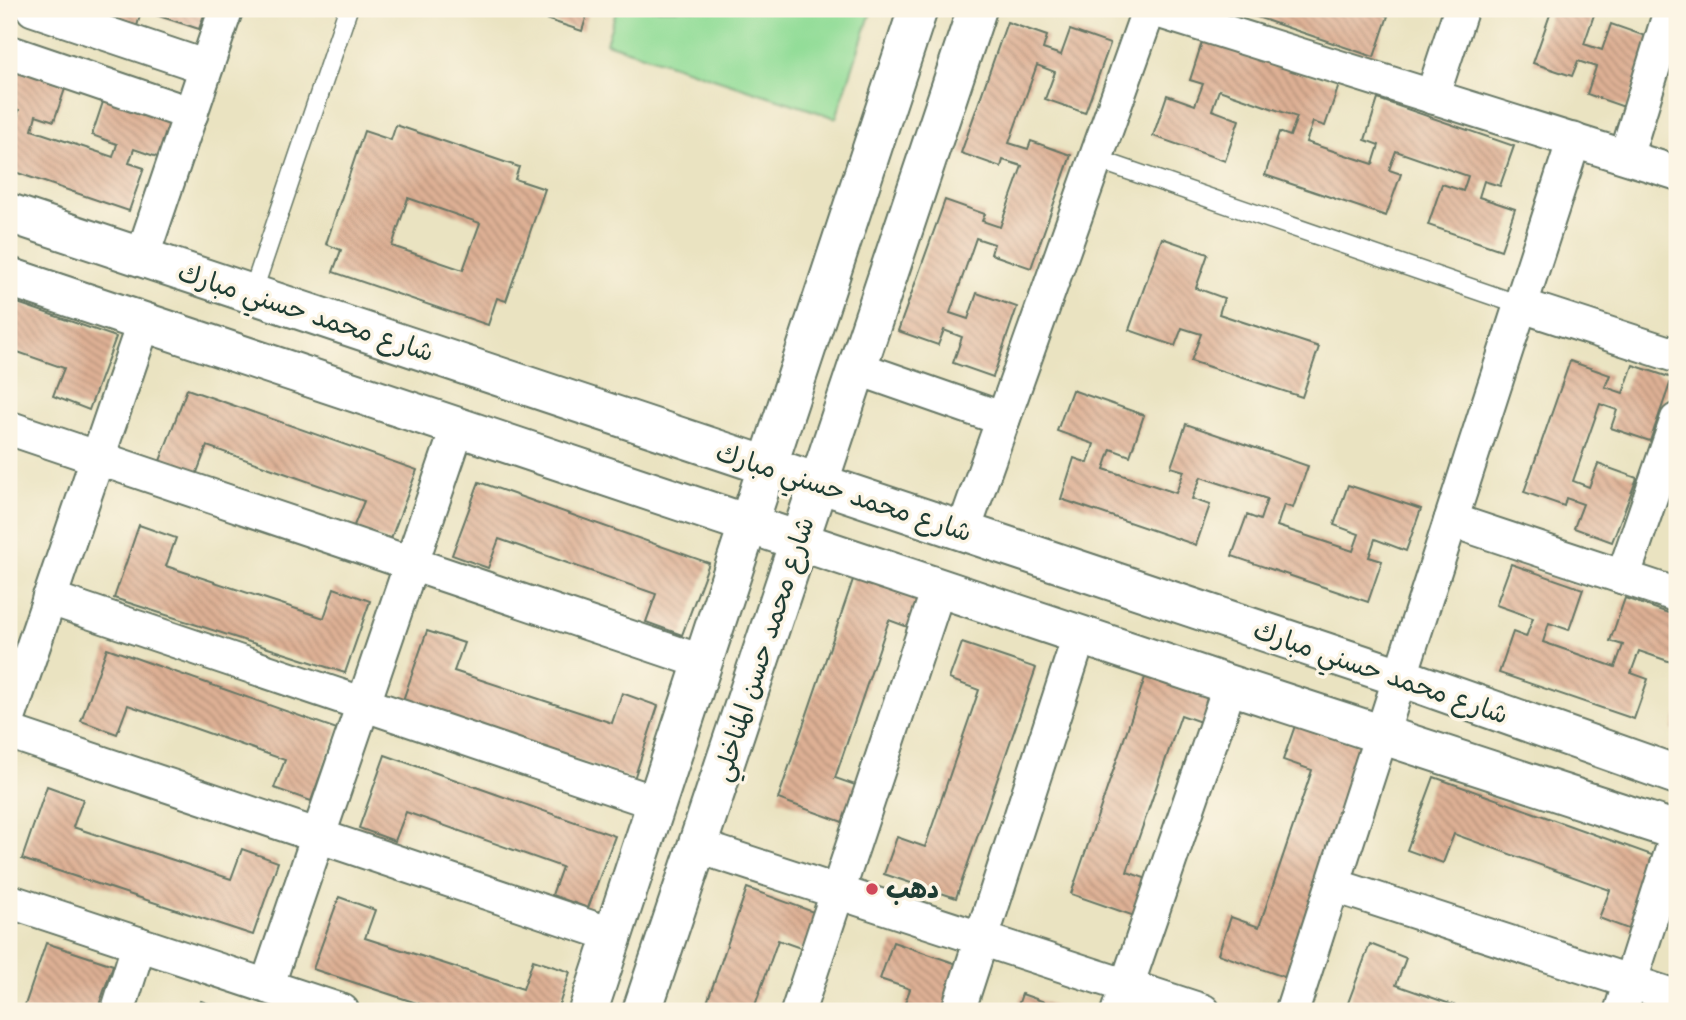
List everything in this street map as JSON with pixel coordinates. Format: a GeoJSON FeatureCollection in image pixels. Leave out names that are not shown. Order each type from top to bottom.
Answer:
{"type":"FeatureCollection","features":[{"type":"Feature","properties":{"kind":"street"},"geometry":{"type":"LineString","coordinates":[[191,114],[14,54],[35,9],[206,67]]}},
{"type":"Feature","properties":{"kind":"street"},"geometry":{"type":"LineString","coordinates":[[142,257],[226,9]]}},
{"type":"Feature","properties":{"kind":"street","name":"شارع محمد حسن المناخلي"},"geometry":{"type":"LineString","coordinates":[[588,1011],[918,9]]}},
{"type":"Feature","properties":{"kind":"street","name":"شارع محمد حسن المناخلي"},"geometry":{"type":"LineString","coordinates":[[642,1011],[977,9]]}},
{"type":"Feature","properties":{"kind":"street"},"geometry":{"type":"LineString","coordinates":[[963,532],[1151,9],[1677,173]]}},
{"type":"Feature","properties":{"kind":"street"},"geometry":{"type":"LineString","coordinates":[[1432,97],[1461,9]]}},
{"type":"Feature","properties":{"kind":"street"},"geometry":{"type":"LineString","coordinates":[[1626,156],[1671,9]]}},
{"type":"Feature","properties":{"kind":"street"},"geometry":{"type":"LineString","coordinates":[[1292,1011],[1574,140]]}},
{"type":"Feature","properties":{"kind":"street","name":"شارع محمد حسني مبارك"},"geometry":{"type":"LineString","coordinates":[[9,213],[1400,677],[1677,775]]}},
{"type":"Feature","properties":{"kind":"street"},"geometry":{"type":"LineString","coordinates":[[9,277],[1677,833],[1626,997]]}},
{"type":"Feature","properties":{"kind":"street"},"geometry":{"type":"LineString","coordinates":[[1520,305],[1677,356]]}},
{"type":"Feature","properties":{"kind":"street"},"geometry":{"type":"LineString","coordinates":[[9,717],[144,322]]}},
{"type":"Feature","properties":{"kind":"street"},"geometry":{"type":"LineString","coordinates":[[857,368],[1003,419]]}},
{"type":"Feature","properties":{"kind":"street"},"geometry":{"type":"LineString","coordinates":[[1623,577],[1677,420]]}},
{"type":"Feature","properties":{"kind":"street"},"geometry":{"type":"LineString","coordinates":[[267,986],[458,427]]}},
{"type":"Feature","properties":{"kind":"street"},"geometry":{"type":"LineString","coordinates":[[9,428],[703,662]]}},
{"type":"Feature","properties":{"kind":"street"},"geometry":{"type":"LineString","coordinates":[[1451,520],[1677,595]]}},
{"type":"Feature","properties":{"kind":"street"},"geometry":{"type":"LineString","coordinates":[[798,1011],[939,587]]}},
{"type":"Feature","properties":{"kind":"street"},"geometry":{"type":"LineString","coordinates":[[49,598],[657,803]]}},
{"type":"Feature","properties":{"kind":"street"},"geometry":{"type":"LineString","coordinates":[[958,1011],[1080,634]]}},
{"type":"Feature","properties":{"kind":"street"},"geometry":{"type":"LineString","coordinates":[[1122,999],[1230,685]]}},
{"type":"Feature","properties":{"kind":"street"},"geometry":{"type":"LineString","coordinates":[[9,732],[613,935]]}},
{"type":"Feature","properties":{"kind":"street"},"geometry":{"type":"LineString","coordinates":[[697,846],[982,939],[1122,999],[1203,1011]]}},
{"type":"Feature","properties":{"kind":"street"},"geometry":{"type":"LineString","coordinates":[[1333,885],[1626,997],[1677,997]]}},
{"type":"Feature","properties":{"kind":"street"},"geometry":{"type":"LineString","coordinates":[[9,901],[342,1011]]}},
{"type":"Feature","properties":{"kind":"street"},"geometry":{"type":"LineString","coordinates":[[118,1011],[139,944]]}},
{"type":"Feature","properties":{"kind":"lane"},"geometry":{"type":"LineString","coordinates":[[252,294],[348,9]]}},
{"type":"Feature","properties":{"kind":"lane"},"geometry":{"type":"LineString","coordinates":[[1096,159],[1520,305]]}},
{"type":"Feature","properties":{"kind":"green space"},"geometry":{"type":"Polygon","coordinates":[[[617,9],[872,9],[836,118],[606,43],[617,9]]]}},
{"type":"Feature","properties":{"kind":"building"},"geometry":{"type":"Polygon","coordinates":[[[100,9],[142,9],[137,26],[98,13],[100,9]]]}},
{"type":"Feature","properties":{"kind":"building"},"geometry":{"type":"Polygon","coordinates":[[[158,9],[206,9],[199,29],[156,15],[158,9]]]}},
{"type":"Feature","properties":{"kind":"building"},"geometry":{"type":"Polygon","coordinates":[[[515,9],[589,9],[582,31],[515,9]]]}},
{"type":"Feature","properties":{"kind":"building"},"geometry":{"type":"Polygon","coordinates":[[[1377,9],[1376,12],[1388,16],[1374,57],[1239,11],[1377,9]]]}},
{"type":"Feature","properties":{"kind":"building"},"geometry":{"type":"Polygon","coordinates":[[[1552,9],[1596,9],[1584,44],[1602,50],[1611,24],[1651,38],[1627,108],[1587,94],[1596,67],[1578,61],[1572,76],[1533,63],[1552,9]]]}},
{"type":"Feature","properties":{"kind":"building"},"geometry":{"type":"Polygon","coordinates":[[[1007,22],[1047,36],[1043,49],[1061,55],[1070,30],[1110,44],[1085,113],[1045,99],[1055,72],[1037,65],[1009,143],[1028,149],[1031,141],[1071,155],[1031,268],[991,254],[994,244],[976,238],[950,313],[968,319],[977,293],[1017,307],[993,377],[953,363],[962,337],[944,330],[938,345],[898,331],[945,200],[985,214],[982,221],[1000,227],[1022,166],[1003,160],[1001,167],[961,153],[1007,22]]]}},
{"type":"Feature","properties":{"kind":"building"},"geometry":{"type":"Polygon","coordinates":[[[1203,39],[1339,85],[1325,126],[1313,122],[1306,142],[1373,164],[1379,145],[1365,140],[1378,99],[1514,146],[1500,186],[1484,181],[1479,197],[1515,209],[1501,250],[1428,225],[1442,184],[1463,191],[1468,176],[1396,151],[1389,170],[1401,174],[1386,216],[1265,175],[1279,132],[1290,136],[1297,117],[1219,90],[1212,110],[1239,120],[1225,161],[1153,136],[1167,95],[1195,105],[1203,84],[1190,80],[1203,39]]]}},
{"type":"Feature","properties":{"kind":"building"},"geometry":{"type":"Polygon","coordinates":[[[9,64],[67,83],[54,121],[36,115],[32,130],[113,157],[117,144],[92,135],[105,96],[174,120],[160,158],[134,149],[129,163],[144,168],[129,211],[9,170],[9,122],[15,124],[19,110],[9,106],[9,64]]]}},
{"type":"Feature","properties":{"kind":"building"},"geometry":{"type":"Polygon","coordinates":[[[396,125],[519,167],[515,179],[545,189],[506,301],[497,298],[488,325],[333,272],[341,250],[326,244],[364,131],[391,140],[396,125]],[[408,198],[392,246],[463,270],[480,223],[408,198]]]}},
{"type":"Feature","properties":{"kind":"building"},"geometry":{"type":"Polygon","coordinates":[[[1162,238],[1208,254],[1196,288],[1224,298],[1219,314],[1319,347],[1302,397],[1191,361],[1201,334],[1182,328],[1175,346],[1129,330],[1162,238]]]}},
{"type":"Feature","properties":{"kind":"building"},"geometry":{"type":"Polygon","coordinates":[[[9,300],[116,337],[89,410],[53,396],[64,368],[9,349],[9,300]]]}},
{"type":"Feature","properties":{"kind":"building"},"geometry":{"type":"Polygon","coordinates":[[[1570,361],[1610,375],[1605,387],[1623,393],[1633,365],[1672,378],[1650,441],[1611,428],[1617,410],[1600,404],[1573,481],[1589,487],[1598,464],[1637,478],[1612,542],[1574,528],[1583,504],[1566,498],[1564,506],[1524,492],[1570,361]]]}},
{"type":"Feature","properties":{"kind":"building"},"geometry":{"type":"Polygon","coordinates":[[[187,389],[417,470],[390,541],[353,528],[364,501],[207,446],[196,475],[160,461],[187,389]]]}},
{"type":"Feature","properties":{"kind":"building"},"geometry":{"type":"Polygon","coordinates":[[[1072,390],[1144,415],[1130,456],[1111,449],[1104,469],[1176,493],[1184,471],[1171,467],[1186,424],[1308,466],[1293,508],[1284,505],[1277,526],[1353,551],[1359,534],[1334,525],[1348,485],[1421,509],[1406,551],[1375,539],[1369,557],[1382,561],[1368,602],[1232,556],[1247,515],[1260,520],[1267,499],[1201,477],[1192,499],[1210,505],[1196,545],[1061,499],[1074,458],[1088,463],[1094,444],[1057,431],[1072,390]]]}},
{"type":"Feature","properties":{"kind":"building"},"geometry":{"type":"Polygon","coordinates":[[[479,482],[709,563],[682,635],[646,622],[656,594],[499,539],[488,568],[452,555],[479,482]]]}},
{"type":"Feature","properties":{"kind":"building"},"geometry":{"type":"Polygon","coordinates":[[[139,525],[176,538],[166,566],[324,618],[334,588],[370,601],[345,673],[114,598],[139,525]]]}},
{"type":"Feature","properties":{"kind":"building"},"geometry":{"type":"Polygon","coordinates":[[[1511,564],[1583,589],[1569,630],[1549,623],[1543,642],[1615,667],[1623,645],[1610,641],[1625,598],[1677,616],[1677,664],[1639,651],[1631,673],[1648,679],[1634,719],[1499,673],[1513,632],[1526,637],[1533,618],[1496,605],[1511,564]]]}},
{"type":"Feature","properties":{"kind":"building"},"geometry":{"type":"Polygon","coordinates":[[[857,568],[930,594],[916,630],[889,620],[835,778],[864,788],[851,825],[778,799],[857,568]]]}},
{"type":"Feature","properties":{"kind":"building"},"geometry":{"type":"Polygon","coordinates":[[[427,631],[464,643],[454,671],[612,723],[622,693],[658,706],[634,779],[402,703],[427,631]]]}},
{"type":"Feature","properties":{"kind":"building"},"geometry":{"type":"Polygon","coordinates":[[[962,643],[1036,668],[956,898],[884,874],[897,837],[925,847],[979,690],[949,679],[962,643]]]}},
{"type":"Feature","properties":{"kind":"building"},"geometry":{"type":"Polygon","coordinates":[[[107,648],[337,729],[311,801],[274,788],[285,760],[128,705],[117,734],[81,721],[107,648]]]}},
{"type":"Feature","properties":{"kind":"building"},"geometry":{"type":"Polygon","coordinates":[[[1150,663],[1222,688],[1209,725],[1181,715],[1127,872],[1156,882],[1143,919],[1071,894],[1150,663]]]}},
{"type":"Feature","properties":{"kind":"building"},"geometry":{"type":"Polygon","coordinates":[[[1677,714],[1677,732],[1672,730],[1677,714]]]}},
{"type":"Feature","properties":{"kind":"building"},"geometry":{"type":"Polygon","coordinates":[[[1296,723],[1369,748],[1290,979],[1218,954],[1231,917],[1259,927],[1312,770],[1283,760],[1296,723]]]}},
{"type":"Feature","properties":{"kind":"building"},"geometry":{"type":"Polygon","coordinates":[[[385,755],[615,836],[588,908],[552,895],[562,867],[406,812],[395,841],[359,828],[385,755]]]}},
{"type":"Feature","properties":{"kind":"building"},"geometry":{"type":"Polygon","coordinates":[[[1434,777],[1663,859],[1636,932],[1599,918],[1610,890],[1454,834],[1443,863],[1407,850],[1434,777]]]}},
{"type":"Feature","properties":{"kind":"building"},"geometry":{"type":"Polygon","coordinates":[[[47,786],[83,799],[73,827],[231,879],[242,849],[278,862],[253,935],[22,859],[47,786]]]}},
{"type":"Feature","properties":{"kind":"building"},"geometry":{"type":"Polygon","coordinates":[[[747,888],[819,914],[806,950],[778,940],[753,1011],[704,1011],[747,888]]]}},
{"type":"Feature","properties":{"kind":"building"},"geometry":{"type":"Polygon","coordinates":[[[339,897],[375,910],[365,938],[523,989],[533,960],[570,972],[557,1011],[441,1011],[313,969],[339,897]]]}},
{"type":"Feature","properties":{"kind":"building"},"geometry":{"type":"Polygon","coordinates":[[[893,942],[966,967],[951,1011],[902,1011],[910,989],[880,979],[893,942]]]}},
{"type":"Feature","properties":{"kind":"building"},"geometry":{"type":"Polygon","coordinates":[[[46,943],[113,965],[97,1011],[23,1011],[46,943]]]}},
{"type":"Feature","properties":{"kind":"building"},"geometry":{"type":"Polygon","coordinates":[[[1370,944],[1406,958],[1396,985],[1470,1011],[1345,1011],[1370,944]]]}},
{"type":"Feature","properties":{"kind":"building"},"geometry":{"type":"Polygon","coordinates":[[[1022,994],[1070,1011],[1016,1011],[1022,994]]]}},
{"type":"Feature","properties":{"kind":"building"},"geometry":{"type":"Polygon","coordinates":[[[201,1001],[228,1011],[197,1011],[201,1001]]]}},
{"type":"Feature","properties":{"kind":"place","name":"دهب"},"geometry":{"type":"Point","coordinates":[872,889]}}]}
